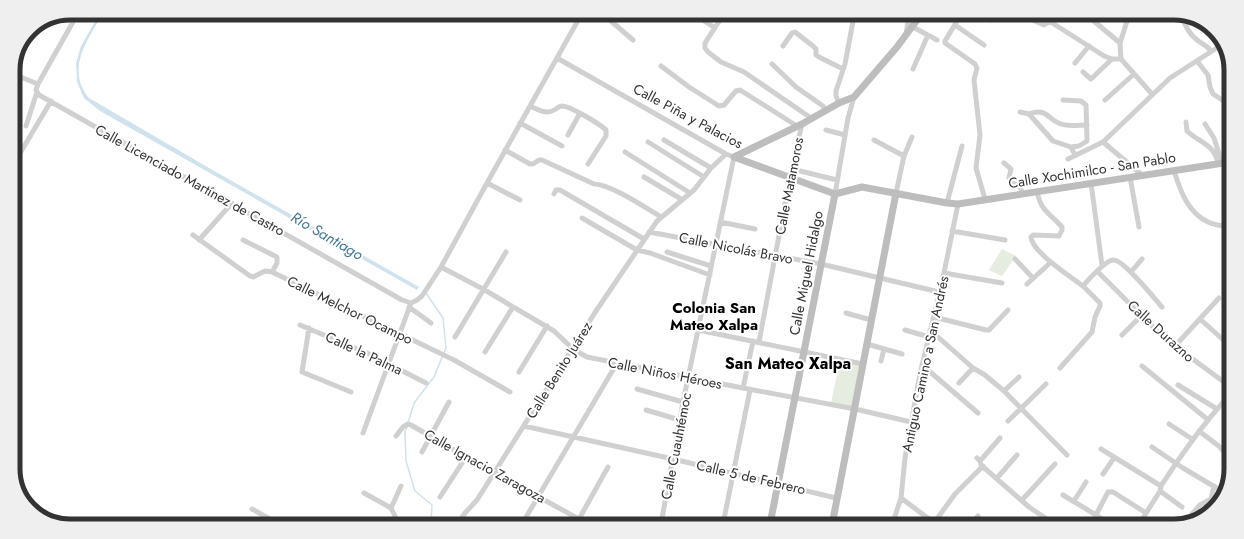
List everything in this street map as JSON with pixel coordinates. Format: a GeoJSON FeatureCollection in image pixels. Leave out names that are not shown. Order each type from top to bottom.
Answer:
{"type":"FeatureCollection","features":[{"type":"Feature","properties":{"kind":"main road"},"geometry":{"type":"LineString","coordinates":[[734,157],[854,97],[917,20]]}},
{"type":"Feature","properties":{"kind":"main road","name":"Calle Piña y Palacios"},"geometry":{"type":"LineString","coordinates":[[734,157],[835,194]]}},
{"type":"Feature","properties":{"kind":"main road","name":"Calle Xochimilco - San Pablo"},"geometry":{"type":"LineString","coordinates":[[835,194],[862,187],[958,204],[1224,163]]}},
{"type":"Feature","properties":{"kind":"main road"},"geometry":{"type":"LineString","coordinates":[[833,519],[896,193]]}},
{"type":"Feature","properties":{"kind":"main road","name":"Calle Miguel Hidalgo"},"geometry":{"type":"LineString","coordinates":[[771,519],[835,194]]}},
{"type":"Feature","properties":{"kind":"street"},"geometry":{"type":"LineString","coordinates":[[26,126],[37,92],[38,84],[74,20]]}},
{"type":"Feature","properties":{"kind":"street"},"geometry":{"type":"LineString","coordinates":[[363,433],[387,364],[410,305],[422,296],[441,267],[578,20]]}},
{"type":"Feature","properties":{"kind":"street"},"geometry":{"type":"LineString","coordinates":[[610,20],[633,40]]}},
{"type":"Feature","properties":{"kind":"street"},"geometry":{"type":"LineString","coordinates":[[703,20],[715,28]]}},
{"type":"Feature","properties":{"kind":"street"},"geometry":{"type":"LineString","coordinates":[[720,20],[705,43],[705,48],[708,52],[721,62],[744,72],[811,118]]}},
{"type":"Feature","properties":{"kind":"street"},"geometry":{"type":"LineString","coordinates":[[840,103],[836,96],[836,91],[844,69],[853,20]]}},
{"type":"Feature","properties":{"kind":"street"},"geometry":{"type":"LineString","coordinates":[[906,34],[908,20]]}},
{"type":"Feature","properties":{"kind":"street"},"geometry":{"type":"LineString","coordinates":[[958,20],[946,38],[945,43],[976,64],[977,68],[974,80],[980,135],[976,168],[985,199]]}},
{"type":"Feature","properties":{"kind":"street"},"geometry":{"type":"LineString","coordinates":[[1033,20],[1044,25],[1050,21],[1104,56],[1112,59],[1121,59]]}},
{"type":"Feature","properties":{"kind":"street"},"geometry":{"type":"LineString","coordinates":[[1093,20],[1120,43]]}},
{"type":"Feature","properties":{"kind":"street"},"geometry":{"type":"LineString","coordinates":[[1127,20],[1120,43],[1121,59],[1152,94]]}},
{"type":"Feature","properties":{"kind":"street"},"geometry":{"type":"LineString","coordinates":[[1183,21],[1185,26],[1194,38],[1208,47],[1211,51]]}},
{"type":"Feature","properties":{"kind":"street"},"geometry":{"type":"LineString","coordinates":[[955,24],[984,45]]}},
{"type":"Feature","properties":{"kind":"street"},"geometry":{"type":"LineString","coordinates":[[913,27],[937,40]]}},
{"type":"Feature","properties":{"kind":"street"},"geometry":{"type":"LineString","coordinates":[[783,46],[792,33],[795,32],[816,49],[816,54],[819,57],[844,69]]}},
{"type":"Feature","properties":{"kind":"street"},"geometry":{"type":"LineString","coordinates":[[913,69],[928,35]]}},
{"type":"Feature","properties":{"kind":"street"},"geometry":{"type":"LineString","coordinates":[[1074,63],[1089,46]]}},
{"type":"Feature","properties":{"kind":"street"},"geometry":{"type":"LineString","coordinates":[[1068,159],[1103,142],[1170,78],[1218,46]]}},
{"type":"Feature","properties":{"kind":"street","name":"Calle Piña y Palacios"},"geometry":{"type":"LineString","coordinates":[[557,58],[726,154],[734,157]]}},
{"type":"Feature","properties":{"kind":"street"},"geometry":{"type":"LineString","coordinates":[[1083,72],[1091,79],[1112,59]]}},
{"type":"Feature","properties":{"kind":"street"},"geometry":{"type":"LineString","coordinates":[[1196,61],[1208,75],[1213,94],[1224,101]]}},
{"type":"Feature","properties":{"kind":"street"},"geometry":{"type":"LineString","coordinates":[[772,64],[796,87],[823,106],[825,111]]}},
{"type":"Feature","properties":{"kind":"street"},"geometry":{"type":"LineString","coordinates":[[661,66],[719,106],[724,105],[736,91],[740,90],[799,125]]}},
{"type":"Feature","properties":{"kind":"street"},"geometry":{"type":"LineString","coordinates":[[1105,100],[1134,74]]}},
{"type":"Feature","properties":{"kind":"street"},"geometry":{"type":"LineString","coordinates":[[20,77],[38,84]]}},
{"type":"Feature","properties":{"kind":"street","name":"Calle Licenciado Martínez de Castro"},"geometry":{"type":"LineString","coordinates":[[37,92],[39,95],[51,102],[402,300],[431,322]]}},
{"type":"Feature","properties":{"kind":"street","name":"Calle Miguel Hidalgo"},"geometry":{"type":"LineString","coordinates":[[835,194],[848,118],[854,97]]}},
{"type":"Feature","properties":{"kind":"street"},"geometry":{"type":"LineString","coordinates":[[1029,114],[1053,141],[1071,147],[1079,146],[1087,141],[1088,113],[1086,105],[1081,101],[1063,100]]}},
{"type":"Feature","properties":{"kind":"street"},"geometry":{"type":"LineString","coordinates":[[20,153],[51,102]]}},
{"type":"Feature","properties":{"kind":"street"},"geometry":{"type":"LineString","coordinates":[[530,106],[545,112],[552,112],[559,107],[564,106],[580,113],[606,130],[606,136],[588,164]]}},
{"type":"Feature","properties":{"kind":"street"},"geometry":{"type":"LineString","coordinates":[[1020,112],[1029,114],[1033,112],[1044,112],[1062,125],[1087,126]]}},
{"type":"Feature","properties":{"kind":"street"},"geometry":{"type":"LineString","coordinates":[[568,136],[580,113]]}},
{"type":"Feature","properties":{"kind":"street"},"geometry":{"type":"LineString","coordinates":[[1186,122],[1186,132],[1212,149],[1220,163]]}},
{"type":"Feature","properties":{"kind":"street"},"geometry":{"type":"LineString","coordinates":[[520,123],[562,146]]}},
{"type":"Feature","properties":{"kind":"street"},"geometry":{"type":"LineString","coordinates":[[1205,124],[1214,138],[1220,163]]}},
{"type":"Feature","properties":{"kind":"street","name":"Calle Matamoros"},"geometry":{"type":"LineString","coordinates":[[759,342],[799,125]]}},
{"type":"Feature","properties":{"kind":"street"},"geometry":{"type":"LineString","coordinates":[[826,130],[845,136]]}},
{"type":"Feature","properties":{"kind":"street"},"geometry":{"type":"LineString","coordinates":[[896,193],[904,156],[912,137]]}},
{"type":"Feature","properties":{"kind":"street"},"geometry":{"type":"LineString","coordinates":[[664,140],[711,168]]}},
{"type":"Feature","properties":{"kind":"street"},"geometry":{"type":"LineString","coordinates":[[874,140],[904,156]]}},
{"type":"Feature","properties":{"kind":"street"},"geometry":{"type":"LineString","coordinates":[[648,142],[704,177]]}},
{"type":"Feature","properties":{"kind":"street"},"geometry":{"type":"LineString","coordinates":[[1103,142],[1142,175]]}},
{"type":"Feature","properties":{"kind":"street"},"geometry":{"type":"LineString","coordinates":[[947,203],[962,146]]}},
{"type":"Feature","properties":{"kind":"street"},"geometry":{"type":"LineString","coordinates":[[1071,147],[1075,155]]}},
{"type":"Feature","properties":{"kind":"street"},"geometry":{"type":"LineString","coordinates":[[505,150],[530,164],[542,160],[594,184],[600,184],[661,216]]}},
{"type":"Feature","properties":{"kind":"street"},"geometry":{"type":"LineString","coordinates":[[625,152],[690,193]]}},
{"type":"Feature","properties":{"kind":"street","name":"Calle Benito Juárez"},"geometry":{"type":"LineString","coordinates":[[461,519],[477,500],[495,473],[596,311],[649,232],[661,216],[690,193],[711,168],[726,154]]}},
{"type":"Feature","properties":{"kind":"street","name":"Calle Cuauhtémoc"},"geometry":{"type":"LineString","coordinates":[[662,519],[683,402],[734,157]]}},
{"type":"Feature","properties":{"kind":"street"},"geometry":{"type":"LineString","coordinates":[[1004,163],[1011,169],[1009,178],[1021,189],[1022,193]]}},
{"type":"Feature","properties":{"kind":"street"},"geometry":{"type":"LineString","coordinates":[[792,169],[837,180]]}},
{"type":"Feature","properties":{"kind":"street"},"geometry":{"type":"LineString","coordinates":[[1174,170],[1185,198],[1196,214],[1210,223],[1224,227]]}},
{"type":"Feature","properties":{"kind":"street"},"geometry":{"type":"LineString","coordinates":[[644,177],[681,199]]}},
{"type":"Feature","properties":{"kind":"street"},"geometry":{"type":"LineString","coordinates":[[1130,177],[1139,227]]}},
{"type":"Feature","properties":{"kind":"street"},"geometry":{"type":"LineString","coordinates":[[487,183],[520,200]]}},
{"type":"Feature","properties":{"kind":"street"},"geometry":{"type":"LineString","coordinates":[[1090,183],[1102,265]]}},
{"type":"Feature","properties":{"kind":"street"},"geometry":{"type":"LineString","coordinates":[[554,194],[556,190],[560,190],[644,240]]}},
{"type":"Feature","properties":{"kind":"street"},"geometry":{"type":"LineString","coordinates":[[1036,192],[1045,212],[1062,227],[1059,236],[1034,235],[1030,237],[1032,242],[1050,262],[1083,286],[1100,303],[1092,332],[1060,368]]}},
{"type":"Feature","properties":{"kind":"street"},"geometry":{"type":"LineString","coordinates":[[199,240],[232,203]]}},
{"type":"Feature","properties":{"kind":"street","name":"Antiguo Camino a San Andrés"},"geometry":{"type":"LineString","coordinates":[[894,519],[901,498],[905,458],[922,365],[940,292],[958,204]]}},
{"type":"Feature","properties":{"kind":"street"},"geometry":{"type":"LineString","coordinates":[[582,218],[637,250],[650,253],[710,275]]}},
{"type":"Feature","properties":{"kind":"street"},"geometry":{"type":"LineString","coordinates":[[720,222],[755,229]]}},
{"type":"Feature","properties":{"kind":"street","name":"Calle Nicolás Bravo"},"geometry":{"type":"LineString","coordinates":[[649,232],[820,264],[940,292]]}},
{"type":"Feature","properties":{"kind":"street"},"geometry":{"type":"LineString","coordinates":[[952,232],[1005,240]]}},
{"type":"Feature","properties":{"kind":"street","name":"Calle Melchor Ocampo"},"geometry":{"type":"LineString","coordinates":[[193,235],[250,276],[253,277],[265,271],[272,272],[462,364],[510,392]]}},
{"type":"Feature","properties":{"kind":"street"},"geometry":{"type":"LineString","coordinates":[[243,240],[277,257],[277,263],[272,272]]}},
{"type":"Feature","properties":{"kind":"street"},"geometry":{"type":"LineString","coordinates":[[455,338],[506,252]]}},
{"type":"Feature","properties":{"kind":"street"},"geometry":{"type":"LineString","coordinates":[[667,252],[711,266]]}},
{"type":"Feature","properties":{"kind":"street"},"geometry":{"type":"LineString","coordinates":[[1015,259],[1033,278]]}},
{"type":"Feature","properties":{"kind":"street"},"geometry":{"type":"LineString","coordinates":[[1083,286],[1098,272],[1102,265],[1116,259],[1131,272],[1162,307]]}},
{"type":"Feature","properties":{"kind":"street"},"geometry":{"type":"LineString","coordinates":[[1131,272],[1142,259]]}},
{"type":"Feature","properties":{"kind":"street"},"geometry":{"type":"LineString","coordinates":[[1026,284],[1050,262]]}},
{"type":"Feature","properties":{"kind":"street","name":"Calle Niños Héroes"},"geometry":{"type":"LineString","coordinates":[[441,267],[483,289],[547,326],[557,333],[573,349],[587,357],[750,390],[855,409],[912,422]]}},
{"type":"Feature","properties":{"kind":"street"},"geometry":{"type":"LineString","coordinates":[[944,272],[1002,283]]}},
{"type":"Feature","properties":{"kind":"street","name":"Calle Durazno"},"geometry":{"type":"LineString","coordinates":[[1098,272],[1141,316],[1175,346],[1224,382]]}},
{"type":"Feature","properties":{"kind":"street"},"geometry":{"type":"LineString","coordinates":[[1175,346],[1219,298]]}},
{"type":"Feature","properties":{"kind":"street"},"geometry":{"type":"LineString","coordinates":[[485,352],[513,307]]}},
{"type":"Feature","properties":{"kind":"street"},"geometry":{"type":"LineString","coordinates":[[934,317],[989,330],[1008,310]]}},
{"type":"Feature","properties":{"kind":"street"},"geometry":{"type":"LineString","coordinates":[[846,313],[871,320]]}},
{"type":"Feature","properties":{"kind":"street"},"geometry":{"type":"LineString","coordinates":[[1122,335],[1141,316]]}},
{"type":"Feature","properties":{"kind":"street"},"geometry":{"type":"LineString","coordinates":[[1200,319],[1224,340]]}},
{"type":"Feature","properties":{"kind":"street","name":"Calle la Palma"},"geometry":{"type":"LineString","coordinates":[[300,324],[369,354],[426,383]]}},
{"type":"Feature","properties":{"kind":"street"},"geometry":{"type":"LineString","coordinates":[[519,372],[547,326]]}},
{"type":"Feature","properties":{"kind":"street"},"geometry":{"type":"LineString","coordinates":[[309,328],[302,372],[351,392]]}},
{"type":"Feature","properties":{"kind":"street"},"geometry":{"type":"LineString","coordinates":[[698,330],[863,364]]}},
{"type":"Feature","properties":{"kind":"street"},"geometry":{"type":"LineString","coordinates":[[905,330],[929,336]]}},
{"type":"Feature","properties":{"kind":"street"},"geometry":{"type":"LineString","coordinates":[[930,330],[973,368],[985,375],[1004,391],[1067,455]]}},
{"type":"Feature","properties":{"kind":"street"},"geometry":{"type":"LineString","coordinates":[[743,388],[753,341]]}},
{"type":"Feature","properties":{"kind":"street"},"geometry":{"type":"LineString","coordinates":[[867,344],[902,354]]}},
{"type":"Feature","properties":{"kind":"street"},"geometry":{"type":"LineString","coordinates":[[881,361],[884,349]]}},
{"type":"Feature","properties":{"kind":"street"},"geometry":{"type":"LineString","coordinates":[[525,519],[618,364]]}},
{"type":"Feature","properties":{"kind":"street"},"geometry":{"type":"LineString","coordinates":[[922,365],[978,413]]}},
{"type":"Feature","properties":{"kind":"street"},"geometry":{"type":"LineString","coordinates":[[1142,366],[1207,419]]}},
{"type":"Feature","properties":{"kind":"street"},"geometry":{"type":"LineString","coordinates":[[959,383],[973,368]]}},
{"type":"Feature","properties":{"kind":"street"},"geometry":{"type":"LineString","coordinates":[[1004,391],[1019,377]]}},
{"type":"Feature","properties":{"kind":"street"},"geometry":{"type":"LineString","coordinates":[[1008,421],[1046,384]]}},
{"type":"Feature","properties":{"kind":"street"},"geometry":{"type":"LineString","coordinates":[[1178,385],[1217,409]]}},
{"type":"Feature","properties":{"kind":"street"},"geometry":{"type":"LineString","coordinates":[[637,389],[683,402]]}},
{"type":"Feature","properties":{"kind":"street"},"geometry":{"type":"LineString","coordinates":[[724,519],[750,390]]}},
{"type":"Feature","properties":{"kind":"street"},"geometry":{"type":"LineString","coordinates":[[1143,519],[1192,439],[1207,419],[1224,401]]}},
{"type":"Feature","properties":{"kind":"street"},"geometry":{"type":"LineString","coordinates":[[422,452],[450,402]]}},
{"type":"Feature","properties":{"kind":"street"},"geometry":{"type":"LineString","coordinates":[[646,410],[680,420]]}},
{"type":"Feature","properties":{"kind":"street"},"geometry":{"type":"LineString","coordinates":[[1169,424],[1192,439]]}},
{"type":"Feature","properties":{"kind":"street","name":"Calle Ignacio Zaragoza"},"geometry":{"type":"LineString","coordinates":[[396,436],[405,426],[432,436],[466,457],[580,519]]}},
{"type":"Feature","properties":{"kind":"street","name":"Calle 5 de Febrero"},"geometry":{"type":"LineString","coordinates":[[524,426],[673,459],[836,498]]}},
{"type":"Feature","properties":{"kind":"street"},"geometry":{"type":"LineString","coordinates":[[1198,431],[1224,452]]}},
{"type":"Feature","properties":{"kind":"street"},"geometry":{"type":"LineString","coordinates":[[1000,438],[979,459],[983,466],[1029,506],[1047,519]]}},
{"type":"Feature","properties":{"kind":"street"},"geometry":{"type":"LineString","coordinates":[[1152,448],[1219,489]]}},
{"type":"Feature","properties":{"kind":"street"},"geometry":{"type":"LineString","coordinates":[[1101,449],[1160,489],[1182,507]]}},
{"type":"Feature","properties":{"kind":"street"},"geometry":{"type":"LineString","coordinates":[[997,478],[1018,455]]}},
{"type":"Feature","properties":{"kind":"street"},"geometry":{"type":"LineString","coordinates":[[440,497],[466,457]]}},
{"type":"Feature","properties":{"kind":"street"},"geometry":{"type":"LineString","coordinates":[[1102,474],[1114,458]]}},
{"type":"Feature","properties":{"kind":"street"},"geometry":{"type":"LineString","coordinates":[[1022,500],[1055,464]]}},
{"type":"Feature","properties":{"kind":"street"},"geometry":{"type":"LineString","coordinates":[[938,519],[955,494],[983,466]]}},
{"type":"Feature","properties":{"kind":"street"},"geometry":{"type":"LineString","coordinates":[[580,519],[608,467]]}},
{"type":"Feature","properties":{"kind":"street"},"geometry":{"type":"LineString","coordinates":[[1074,501],[1086,482]]}},
{"type":"Feature","properties":{"kind":"street"},"geometry":{"type":"LineString","coordinates":[[391,508],[402,486]]}},
{"type":"Feature","properties":{"kind":"street"},"geometry":{"type":"LineString","coordinates":[[1192,514],[1200,505],[1211,499],[1214,486]]}},
{"type":"Feature","properties":{"kind":"street"},"geometry":{"type":"LineString","coordinates":[[1096,515],[1108,492],[1111,491],[1146,513]]}},
{"type":"Feature","properties":{"kind":"street"},"geometry":{"type":"LineString","coordinates":[[364,493],[391,508],[395,516],[395,519]]}},
{"type":"Feature","properties":{"kind":"street"},"geometry":{"type":"LineString","coordinates":[[1063,495],[1102,519]]}},
{"type":"Feature","properties":{"kind":"street"},"geometry":{"type":"LineString","coordinates":[[901,498],[928,519]]}},
{"type":"Feature","properties":{"kind":"street"},"geometry":{"type":"LineString","coordinates":[[252,509],[270,519]]}},
{"type":"Feature","properties":{"kind":"street"},"geometry":{"type":"LineString","coordinates":[[975,519],[978,516]]}},
{"type":"Feature","properties":{"kind":"shaded area"},"geometry":{"type":"Polygon","coordinates":[[[1002,249],[1016,256],[1002,276],[989,270],[1002,249]]]}},
{"type":"Feature","properties":{"kind":"shaded area"},"geometry":{"type":"Polygon","coordinates":[[[840,360],[861,364],[852,408],[831,403],[840,360]]]}},
{"type":"Feature","properties":{"kind":"water"},"geometry":{"type":"Polygon","coordinates":[[[96,20],[99,20],[81,55],[79,65],[79,76],[82,87],[89,98],[419,287],[417,290],[100,111],[84,98],[77,82],[76,63],[81,46],[96,20]]]}},
{"type":"Feature","properties":{"kind":"waterway","name":"Río Santiago"},"geometry":{"type":"LineString","coordinates":[[426,293],[443,318],[446,348],[444,353]]}},
{"type":"Feature","properties":{"kind":"waterway","name":"Río Santiago"},"geometry":{"type":"LineString","coordinates":[[408,423],[414,403],[434,377],[442,357]]}},
{"type":"Feature","properties":{"kind":"waterway","name":"Río Santiago"},"geometry":{"type":"LineString","coordinates":[[407,427],[405,432],[406,461],[415,491],[432,505],[431,519]]}},
{"type":"Feature","properties":{"kind":"district","name":"Colonia San Mateo Xalpa"},"geometry":{"type":"Point","coordinates":[714,316]}},
{"type":"Feature","properties":{"kind":"district","name":"San Mateo Xalpa"},"geometry":{"type":"Point","coordinates":[788,363]}}]}
